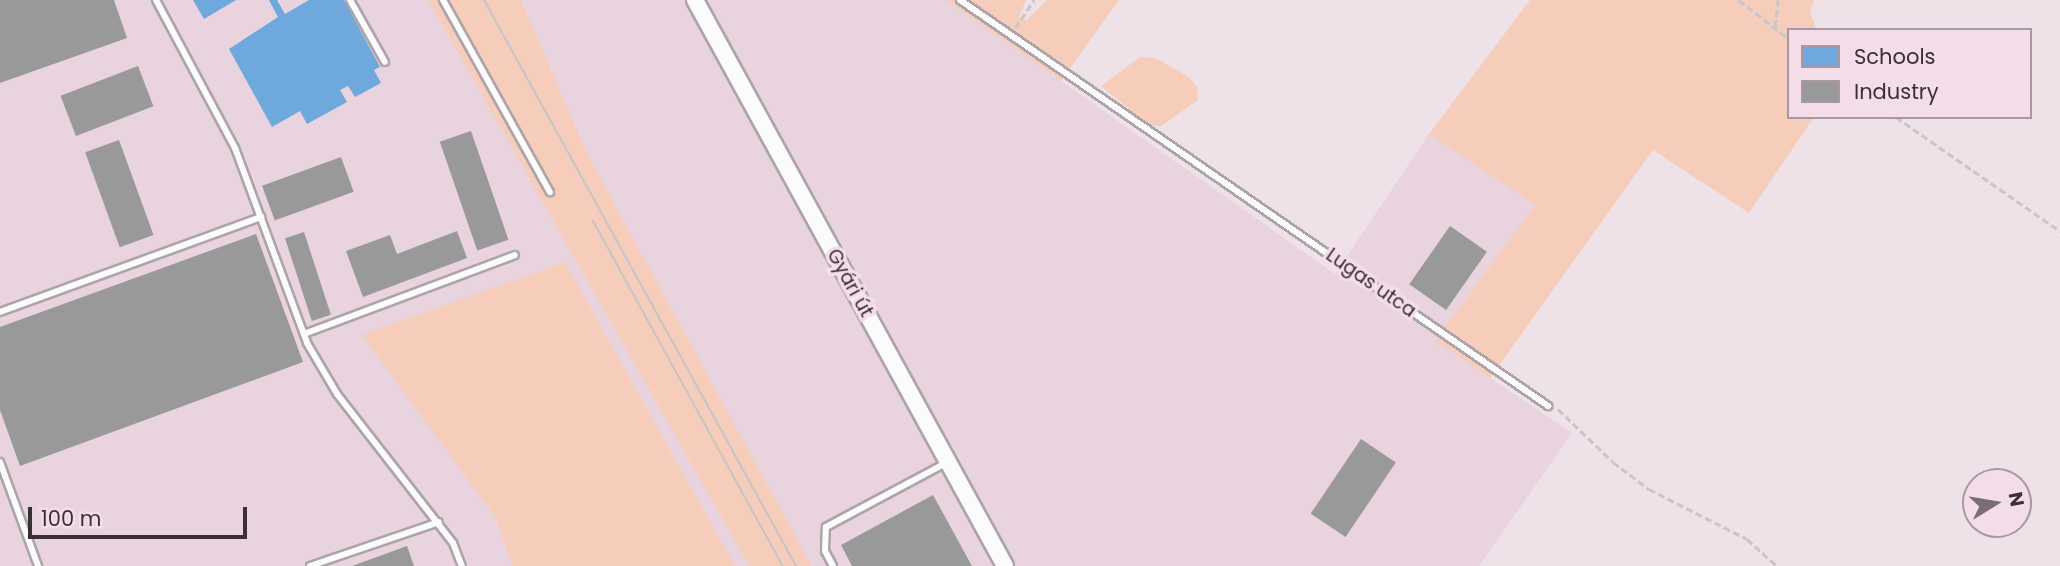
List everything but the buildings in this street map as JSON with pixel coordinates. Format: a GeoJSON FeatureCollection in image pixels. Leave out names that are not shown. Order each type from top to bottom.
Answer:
{"type":"FeatureCollection","features":[{"type":"Feature","properties":{"kind":"street","name":"Gyári út"},"geometry":{"type":"LineString","coordinates":[[695,0],[1005,566]]}},
{"type":"Feature","properties":{"kind":"lane"},"geometry":{"type":"LineString","coordinates":[[156,0],[235,148],[304,334],[337,394],[439,522],[462,566]]}},
{"type":"Feature","properties":{"kind":"lane"},"geometry":{"type":"LineString","coordinates":[[351,0],[384,62]]}},
{"type":"Feature","properties":{"kind":"lane"},"geometry":{"type":"LineString","coordinates":[[443,0],[550,192]]}},
{"type":"Feature","properties":{"kind":"lane","name":"Lugas utca"},"geometry":{"type":"LineString","coordinates":[[960,0],[1548,407]]}},
{"type":"Feature","properties":{"kind":"lane"},"geometry":{"type":"LineString","coordinates":[[0,312],[261,217]]}},
{"type":"Feature","properties":{"kind":"lane"},"geometry":{"type":"LineString","coordinates":[[304,334],[515,255]]}},
{"type":"Feature","properties":{"kind":"lane"},"geometry":{"type":"LineString","coordinates":[[0,462],[38,566]]}},
{"type":"Feature","properties":{"kind":"lane"},"geometry":{"type":"LineString","coordinates":[[833,566],[825,551],[826,527],[948,462]]}},
{"type":"Feature","properties":{"kind":"lane"},"geometry":{"type":"LineString","coordinates":[[310,566],[439,522]]}},
{"type":"Feature","properties":{"kind":"path"},"geometry":{"type":"LineString","coordinates":[[1011,33],[1034,0]]}},
{"type":"Feature","properties":{"kind":"path"},"geometry":{"type":"LineString","coordinates":[[1739,0],[1787,37]]}},
{"type":"Feature","properties":{"kind":"path"},"geometry":{"type":"LineString","coordinates":[[1775,27],[1778,0]]}},
{"type":"Feature","properties":{"kind":"path"},"geometry":{"type":"LineString","coordinates":[[1899,119],[2060,231]]}},
{"type":"Feature","properties":{"kind":"path"},"geometry":{"type":"LineString","coordinates":[[1548,407],[1563,413],[1613,462],[1649,489],[1737,533],[1777,566]]}},
{"type":"Feature","properties":{"kind":"shaded area"},"geometry":{"type":"Polygon","coordinates":[[[0,0],[428,0],[749,566],[735,566],[565,262],[363,335],[495,517],[512,566],[0,566],[0,0]]]}},
{"type":"Feature","properties":{"kind":"shaded area"},"geometry":{"type":"Polygon","coordinates":[[[428,0],[521,0],[589,157],[812,566],[749,566],[428,0]]]}},
{"type":"Feature","properties":{"kind":"shaded area"},"geometry":{"type":"Polygon","coordinates":[[[521,0],[946,0],[1335,274],[1429,134],[1535,205],[1435,341],[1572,433],[1479,566],[812,566],[589,157],[521,0]]]}},
{"type":"Feature","properties":{"kind":"shaded area"},"geometry":{"type":"Polygon","coordinates":[[[946,0],[1026,0],[1019,17],[1027,20],[1047,0],[1119,0],[1061,81],[946,0]]]}},
{"type":"Feature","properties":{"kind":"shaded area"},"geometry":{"type":"Polygon","coordinates":[[[1530,0],[1814,0],[1810,13],[1816,28],[1787,28],[1787,119],[1813,119],[1749,213],[1653,150],[1490,378],[1435,341],[1535,205],[1429,134],[1530,0]]]}},
{"type":"Feature","properties":{"kind":"shaded area"},"geometry":{"type":"Polygon","coordinates":[[[1140,57],[1156,58],[1190,78],[1197,87],[1198,100],[1161,126],[1150,126],[1101,86],[1140,57]]]}},
{"type":"Feature","properties":{"kind":"shaded area"},"geometry":{"type":"Polygon","coordinates":[[[565,262],[735,566],[512,566],[495,517],[362,335],[565,262]]]}},
{"type":"Feature","properties":{"kind":"tram line"},"geometry":{"type":"LineString","coordinates":[[484,0],[796,566]]}},
{"type":"Feature","properties":{"kind":"tram line"},"geometry":{"type":"LineString","coordinates":[[593,221],[783,566]]}}]}
